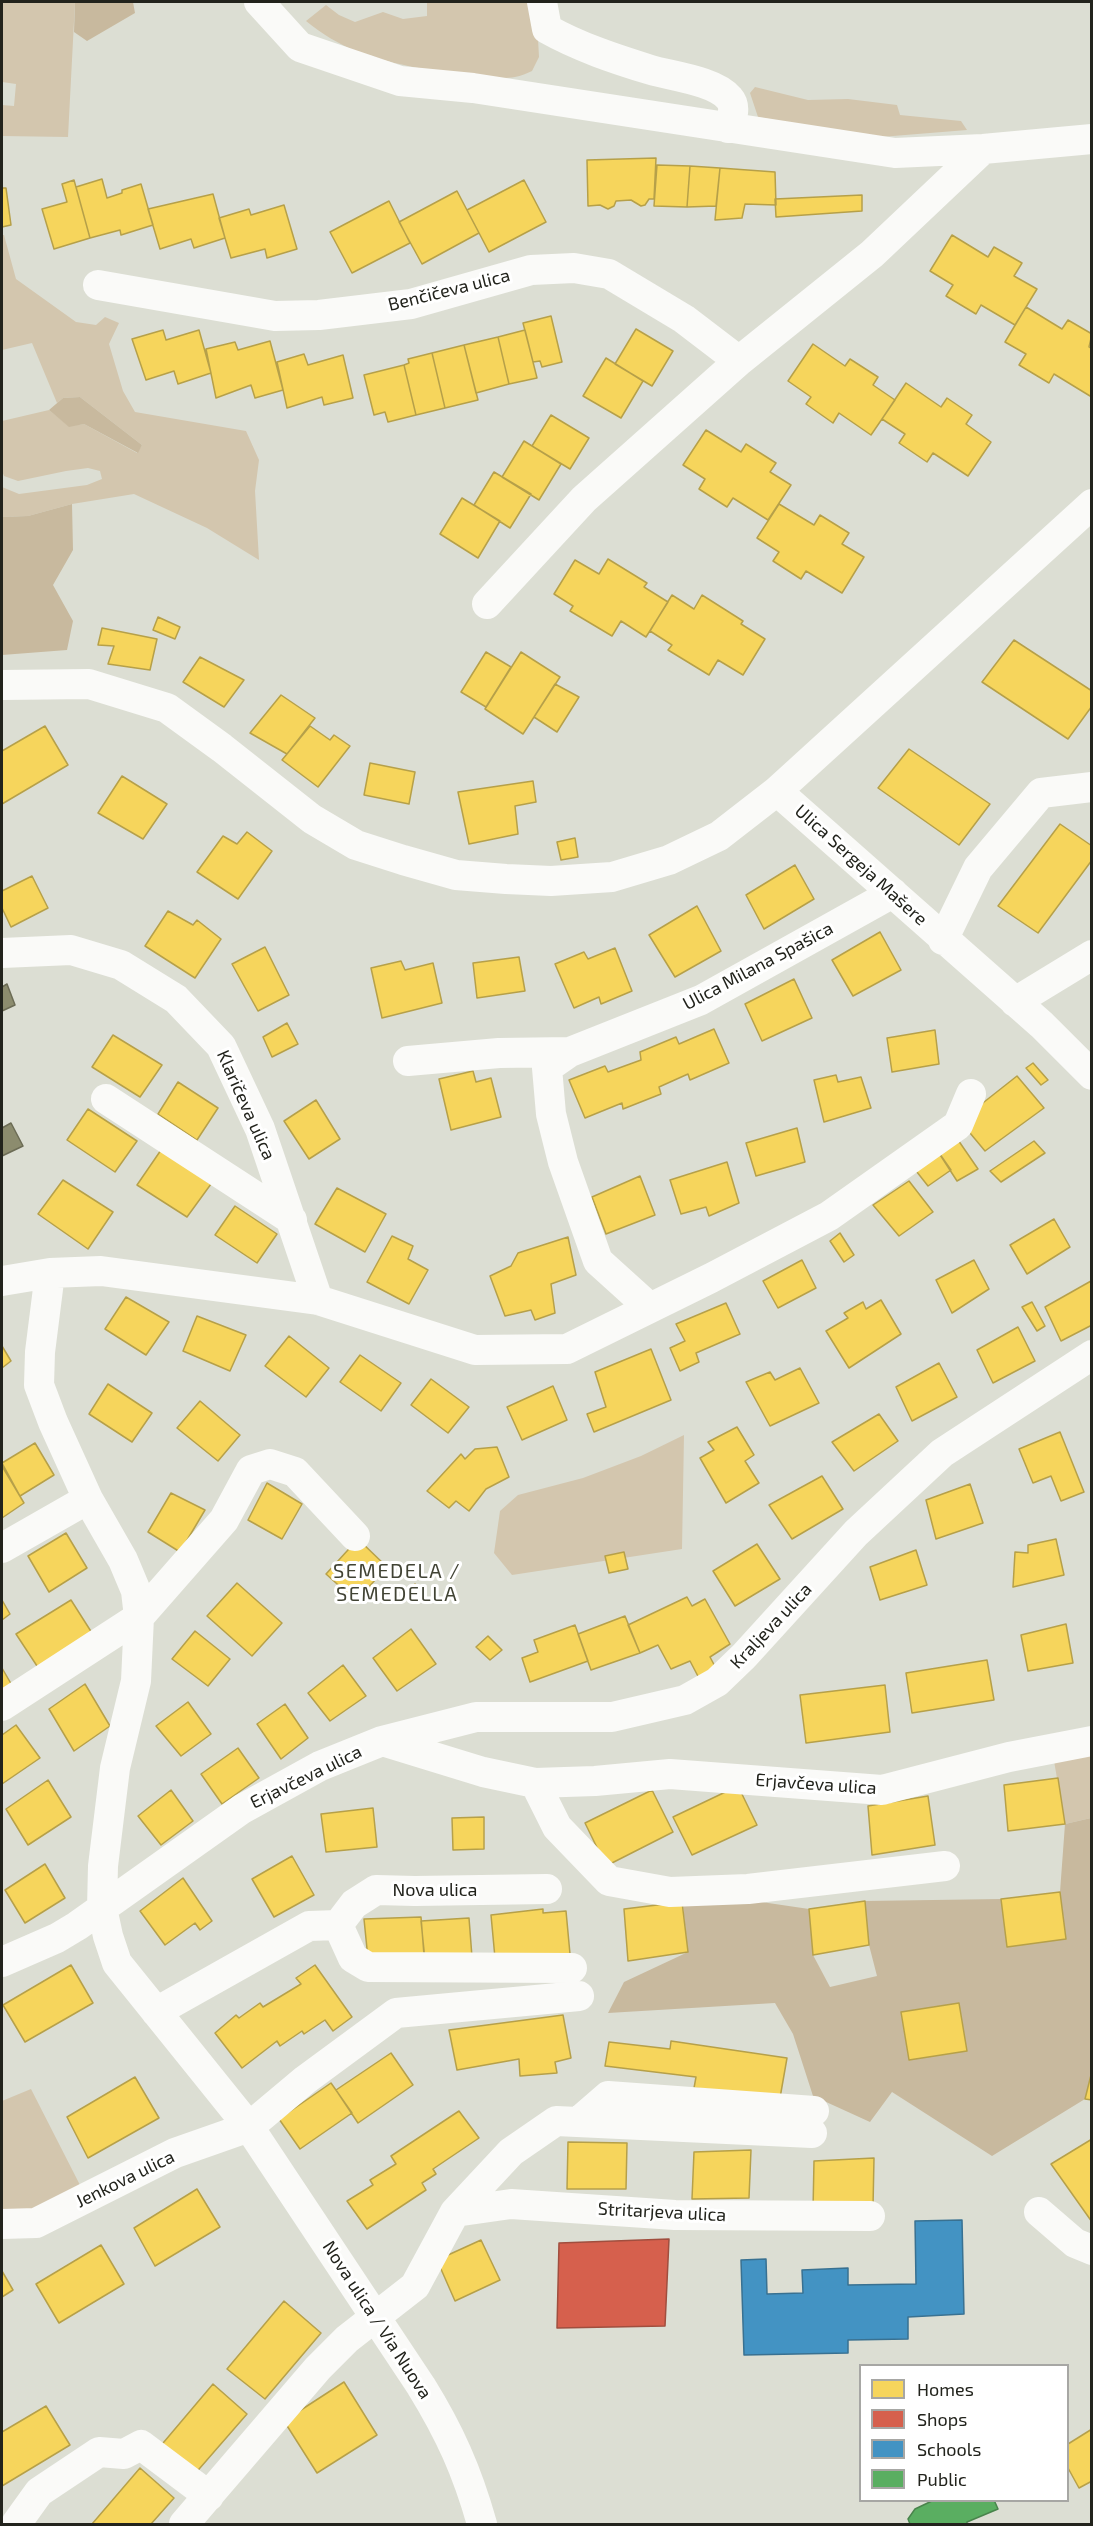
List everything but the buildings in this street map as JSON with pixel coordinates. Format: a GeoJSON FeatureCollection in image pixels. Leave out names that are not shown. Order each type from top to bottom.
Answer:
{"type":"FeatureCollection","features":[{"type":"Feature","properties":{"kind":"street"},"geometry":{"type":"LineString","coordinates":[[259,2],[300,47],[400,81],[472,88],[895,153],[983,149],[1092,139]]}},
{"type":"Feature","properties":{"kind":"street"},"geometry":{"type":"LineString","coordinates":[[542,2],[547,29],[573,43],[651,70],[720,89],[731,100],[734,115],[728,128]]}},
{"type":"Feature","properties":{"kind":"street"},"geometry":{"type":"LineString","coordinates":[[487,604],[584,499],[739,361],[872,254],[983,149]]}},
{"type":"Feature","properties":{"kind":"street","name":"Benčičeva ulica"},"geometry":{"type":"LineString","coordinates":[[98,285],[275,316],[320,315],[411,304],[531,270],[574,268],[609,274],[684,319],[739,361]]}},
{"type":"Feature","properties":{"kind":"street"},"geometry":{"type":"LineString","coordinates":[[2,685],[89,684],[167,708],[222,747],[312,819],[347,839],[403,860],[456,875],[551,881],[612,877],[669,860],[719,836],[777,791],[1092,504]]}},
{"type":"Feature","properties":{"kind":"street","name":"Ulica Sergeja Mašere"},"geometry":{"type":"LineString","coordinates":[[943,940],[978,868],[1041,793],[1092,787]]}},
{"type":"Feature","properties":{"kind":"street","name":"Ulica Sergeja Mašere"},"geometry":{"type":"LineString","coordinates":[[777,791],[1015,1002],[1092,1074]]}},
{"type":"Feature","properties":{"kind":"street","name":"Ulica Milana Spašica"},"geometry":{"type":"LineString","coordinates":[[408,1061],[499,1053],[570,1052],[701,1000],[893,893]]}},
{"type":"Feature","properties":{"kind":"street","name":"Klaričeva ulica"},"geometry":{"type":"LineString","coordinates":[[2,953],[71,950],[121,964],[176,999],[221,1046],[260,1129],[318,1300]]}},
{"type":"Feature","properties":{"kind":"street"},"geometry":{"type":"LineString","coordinates":[[1015,1002],[1092,955]]}},
{"type":"Feature","properties":{"kind":"street"},"geometry":{"type":"LineString","coordinates":[[570,1052],[548,1068],[551,1114],[563,1162],[598,1261],[650,1308]]}},
{"type":"Feature","properties":{"kind":"street"},"geometry":{"type":"LineString","coordinates":[[2,1281],[50,1274],[101,1271],[318,1300],[475,1350],[567,1349],[829,1216],[958,1125],[971,1094]]}},
{"type":"Feature","properties":{"kind":"street"},"geometry":{"type":"LineString","coordinates":[[106,1099],[292,1220]]}},
{"type":"Feature","properties":{"kind":"street","name":"Nova ulica / Via Nuova"},"geometry":{"type":"LineString","coordinates":[[50,1274],[40,1352],[39,1385],[88,1499],[123,1560],[136,1591],[139,1617],[136,1681],[115,1768],[106,1824],[102,1908],[117,1963],[249,2127],[446,2426],[465,2468],[482,2524]]}},
{"type":"Feature","properties":{"kind":"street","name":"Kraljeva ulica"},"geometry":{"type":"LineString","coordinates":[[382,1741],[476,1717],[566,1719],[612,1717],[654,1709],[693,1695],[717,1682],[744,1656],[856,1533],[942,1453],[1092,1355]]}},
{"type":"Feature","properties":{"kind":"street"},"geometry":{"type":"LineString","coordinates":[[2,1706],[139,1617],[224,1520],[251,1470],[270,1464],[295,1472],[354,1536]]}},
{"type":"Feature","properties":{"kind":"street"},"geometry":{"type":"LineString","coordinates":[[2,1548],[88,1499]]}},
{"type":"Feature","properties":{"kind":"street","name":"Erjavčeva ulica"},"geometry":{"type":"LineString","coordinates":[[2,1962],[57,1938],[242,1809],[320,1766],[382,1741],[483,1772],[535,1783],[595,1781],[670,1774],[882,1790],[1008,1757],[1092,1741]]}},
{"type":"Feature","properties":{"kind":"street"},"geometry":{"type":"LineString","coordinates":[[535,1783],[557,1827],[609,1881],[670,1892],[748,1889],[945,1866]]}},
{"type":"Feature","properties":{"kind":"street","name":"Nova ulica"},"geometry":{"type":"LineString","coordinates":[[338,1925],[354,1904],[376,1890],[547,1889]]}},
{"type":"Feature","properties":{"kind":"street"},"geometry":{"type":"LineString","coordinates":[[156,2012],[309,1926],[338,1925],[353,1958],[368,1967],[572,1968]]}},
{"type":"Feature","properties":{"kind":"street"},"geometry":{"type":"LineString","coordinates":[[249,2127],[305,2080],[396,2013],[579,1996]]}},
{"type":"Feature","properties":{"kind":"street"},"geometry":{"type":"LineString","coordinates":[[184,2524],[318,2368],[347,2339],[416,2286],[455,2212],[511,2152],[556,2121],[813,2122]]}},
{"type":"Feature","properties":{"kind":"street","name":"Jenkova ulica"},"geometry":{"type":"LineString","coordinates":[[2,2224],[36,2223],[175,2153],[249,2127]]}},
{"type":"Feature","properties":{"kind":"street","name":"Stritarjeva ulica"},"geometry":{"type":"LineString","coordinates":[[455,2212],[510,2204],[675,2214],[870,2216]]}},
{"type":"Feature","properties":{"kind":"street"},"geometry":{"type":"LineString","coordinates":[[1039,2212],[1075,2243],[1092,2250]]}},
{"type":"Feature","properties":{"kind":"street"},"geometry":{"type":"LineString","coordinates":[[16,2524],[39,2492],[99,2452],[124,2454],[141,2445],[209,2496]]}},
{"type":"Feature","properties":{"kind":"shaded area"},"geometry":{"type":"Polygon","coordinates":[[[2,2],[75,2],[68,137],[2,136],[2,105],[14,106],[16,84],[2,82],[2,2]]]}},
{"type":"Feature","properties":{"kind":"shaded area"},"geometry":{"type":"Polygon","coordinates":[[[75,2],[133,2],[135,13],[87,41],[74,32],[75,2]]]}},
{"type":"Feature","properties":{"kind":"shaded area"},"geometry":{"type":"Polygon","coordinates":[[[427,2],[536,2],[539,57],[532,71],[517,77],[501,78],[460,75],[412,67],[357,52],[306,21],[326,5],[339,15],[355,22],[383,12],[403,19],[427,16],[427,2]]]}},
{"type":"Feature","properties":{"kind":"shaded area"},"geometry":{"type":"Polygon","coordinates":[[[755,87],[808,100],[848,99],[897,105],[900,115],[961,121],[967,130],[868,138],[758,117],[750,93],[755,87]]]}},
{"type":"Feature","properties":{"kind":"shaded area"},"geometry":{"type":"Polygon","coordinates":[[[2,235],[4,235],[16,279],[76,322],[96,325],[105,317],[119,323],[109,344],[123,391],[135,412],[246,431],[259,460],[255,491],[259,560],[207,528],[134,494],[72,504],[28,516],[2,517],[2,487],[19,494],[87,485],[102,479],[100,471],[88,468],[18,481],[4,476],[2,471],[2,421],[49,410],[69,426],[84,424],[137,453],[142,445],[80,397],[63,398],[57,403],[32,343],[2,350],[2,235]]]}},
{"type":"Feature","properties":{"kind":"shaded area"},"geometry":{"type":"Polygon","coordinates":[[[80,397],[142,445],[138,453],[84,424],[69,427],[49,410],[63,398],[80,397]]]}},
{"type":"Feature","properties":{"kind":"shaded area"},"geometry":{"type":"Polygon","coordinates":[[[72,504],[73,550],[53,585],[73,621],[67,650],[2,655],[2,517],[28,516],[72,504]]]}},
{"type":"Feature","properties":{"kind":"shaded area"},"geometry":{"type":"Polygon","coordinates":[[[684,1435],[682,1549],[512,1575],[494,1553],[500,1511],[518,1495],[583,1478],[641,1456],[684,1435]]]}},
{"type":"Feature","properties":{"kind":"shaded area"},"geometry":{"type":"Polygon","coordinates":[[[1091,1749],[1091,1818],[1065,1824],[1054,1761],[1091,1749]]]}},
{"type":"Feature","properties":{"kind":"shaded area"},"geometry":{"type":"Polygon","coordinates":[[[1091,1818],[1092,2070],[1085,2099],[992,2156],[892,2092],[870,2122],[813,2096],[793,2034],[775,2003],[608,2013],[624,1982],[688,1952],[683,1906],[741,1899],[809,1909],[813,1955],[830,1987],[877,1976],[869,1945],[865,1901],[1001,1899],[1007,1946],[1066,1939],[1060,1892],[1065,1824],[1091,1818]],[[959,2003],[901,2012],[909,2060],[967,2051],[959,2003]]]}},
{"type":"Feature","properties":{"kind":"shaded area"},"geometry":{"type":"Polygon","coordinates":[[[31,2089],[81,2187],[13,2219],[2,2219],[2,2101],[31,2089]]]}},
{"type":"Feature","properties":{"kind":"district","name":"SEMEDELA / SEMEDELLA"},"geometry":{"type":"Point","coordinates":[397,1582]}}]}
